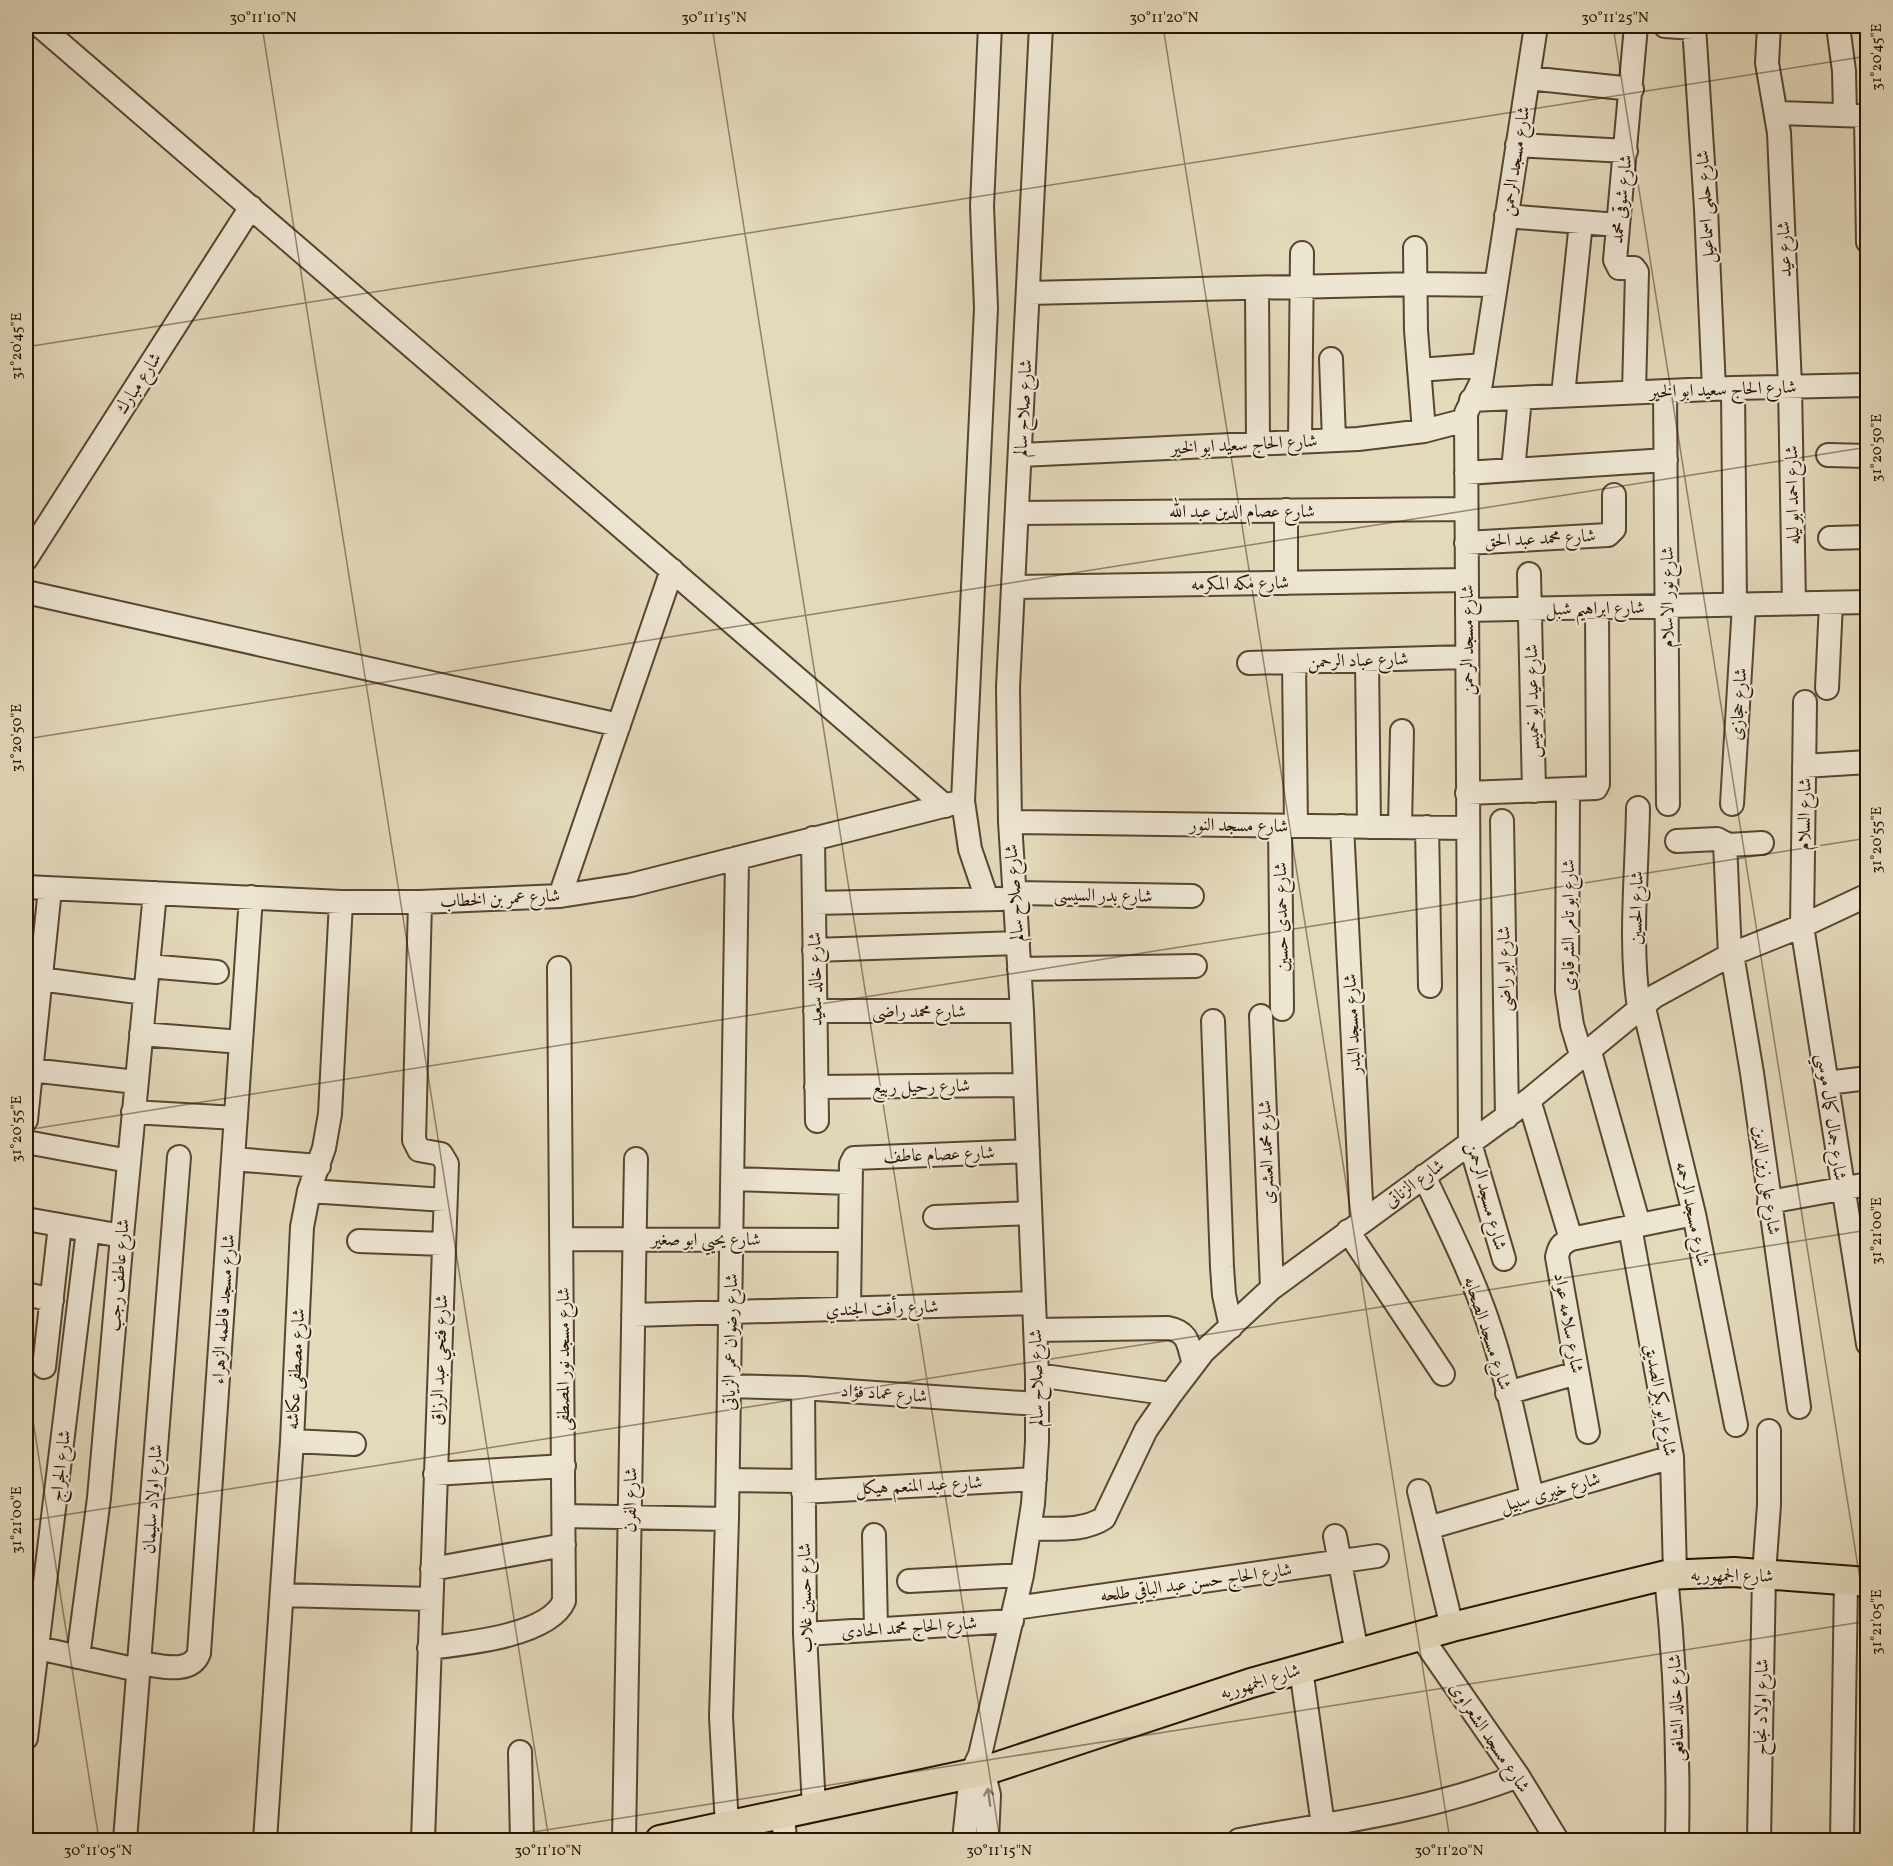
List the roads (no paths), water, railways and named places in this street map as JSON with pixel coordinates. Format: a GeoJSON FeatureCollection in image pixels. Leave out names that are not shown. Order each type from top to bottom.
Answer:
{"type":"FeatureCollection","features":[{"type":"Feature","properties":{"kind":"main road","name":"شارع الجمهوريه"},"geometry":{"type":"LineString","coordinates":[[660,1840],[726,1826],[784,1827],[814,1808],[978,1767],[1301,1668],[1420,1635],[1670,1575],[1725,1572],[1857,1581]]}},
{"type":"Feature","properties":{"kind":"street"},"geometry":{"type":"LineString","coordinates":[[40,26],[672,570],[954,803]]}},
{"type":"Feature","properties":{"kind":"street"},"geometry":{"type":"LineString","coordinates":[[987,900],[954,803],[986,308],[982,206],[990,26]]}},
{"type":"Feature","properties":{"kind":"street","name":"شارع صلاح سالم"},"geometry":{"type":"LineString","coordinates":[[964,1840],[978,1767],[1022,1575],[1035,1479],[1037,1375],[1022,1011],[1010,822],[1008,687],[1041,26]]}},
{"type":"Feature","properties":{"kind":"street","name":"شارع مسجد الرحمن"},"geometry":{"type":"LineString","coordinates":[[1504,1258],[1470,1143],[1466,472],[1468,410],[1479,391],[1484,365],[1536,26]]}},
{"type":"Feature","properties":{"kind":"street","name":"شارع شوقى محمد"},"geometry":{"type":"LineString","coordinates":[[1634,392],[1637,272],[1634,268],[1619,268],[1615,264],[1636,26]]}},
{"type":"Feature","properties":{"kind":"street"},"geometry":{"type":"LineString","coordinates":[[1665,26],[1694,27]]}},
{"type":"Feature","properties":{"kind":"street"},"geometry":{"type":"LineString","coordinates":[[1769,26],[1767,63],[1771,94],[1777,112],[1859,116]]}},
{"type":"Feature","properties":{"kind":"street"},"geometry":{"type":"LineString","coordinates":[[1838,26],[1844,71],[1859,116],[1867,182],[1868,242]]}},
{"type":"Feature","properties":{"kind":"street","name":"شارع حلمى اسماعيل"},"geometry":{"type":"LineString","coordinates":[[1694,27],[1706,209],[1724,388],[1739,605]]}},
{"type":"Feature","properties":{"kind":"street"},"geometry":{"type":"LineString","coordinates":[[1528,78],[1632,89]]}},
{"type":"Feature","properties":{"kind":"street","name":"شارع عيد"},"geometry":{"type":"LineString","coordinates":[[1777,112],[1790,386]]}},
{"type":"Feature","properties":{"kind":"street"},"geometry":{"type":"LineString","coordinates":[[1518,145],[1626,152]]}},
{"type":"Feature","properties":{"kind":"street","name":"شارع مبارك"},"geometry":{"type":"LineString","coordinates":[[26,559],[251,207]]}},
{"type":"Feature","properties":{"kind":"street"},"geometry":{"type":"LineString","coordinates":[[1506,216],[1618,225]]}},
{"type":"Feature","properties":{"kind":"street"},"geometry":{"type":"LineString","coordinates":[[1563,395],[1581,222]]}},
{"type":"Feature","properties":{"kind":"street"},"geometry":{"type":"LineString","coordinates":[[1415,248],[1419,370],[1424,431]]}},
{"type":"Feature","properties":{"kind":"street"},"geometry":{"type":"LineString","coordinates":[[1300,442],[1302,253]]}},
{"type":"Feature","properties":{"kind":"street"},"geometry":{"type":"LineString","coordinates":[[1028,292],[1416,284],[1496,285]]}},
{"type":"Feature","properties":{"kind":"street"},"geometry":{"type":"LineString","coordinates":[[1257,288],[1258,444]]}},
{"type":"Feature","properties":{"kind":"street"},"geometry":{"type":"LineString","coordinates":[[1330,359],[1334,440]]}},
{"type":"Feature","properties":{"kind":"street"},"geometry":{"type":"LineString","coordinates":[[1419,370],[1484,365]]}},
{"type":"Feature","properties":{"kind":"street","name":"شارع الحاج سعيد ابو الخير"},"geometry":{"type":"LineString","coordinates":[[1021,455],[1300,442],[1394,435],[1424,431],[1468,410],[1520,398],[1868,384]]}},
{"type":"Feature","properties":{"kind":"street","name":"شارع احمد ابو ليله"},"geometry":{"type":"LineString","coordinates":[[1790,386],[1794,604]]}},
{"type":"Feature","properties":{"kind":"street","name":"شارع نور الاسلام"},"geometry":{"type":"LineString","coordinates":[[1665,391],[1668,804]]}},
{"type":"Feature","properties":{"kind":"street"},"geometry":{"type":"LineString","coordinates":[[1513,470],[1520,398]]}},
{"type":"Feature","properties":{"kind":"street"},"geometry":{"type":"LineString","coordinates":[[1828,455],[1868,456]]}},
{"type":"Feature","properties":{"kind":"street"},"geometry":{"type":"LineString","coordinates":[[1466,472],[1666,460]]}},
{"type":"Feature","properties":{"kind":"street","name":"شارع محمد عبد الحق"},"geometry":{"type":"LineString","coordinates":[[1466,543],[1608,535],[1614,530],[1614,495]]}},
{"type":"Feature","properties":{"kind":"street","name":"شارع عصام الدين عبد الله"},"geometry":{"type":"LineString","coordinates":[[1017,513],[1466,509]]}},
{"type":"Feature","properties":{"kind":"street"},"geometry":{"type":"LineString","coordinates":[[1286,510],[1286,583]]}},
{"type":"Feature","properties":{"kind":"street"},"geometry":{"type":"LineString","coordinates":[[1830,538],[1868,537]]}},
{"type":"Feature","properties":{"kind":"street"},"geometry":{"type":"LineString","coordinates":[[560,896],[672,570]]}},
{"type":"Feature","properties":{"kind":"street","name":"شارع عيد ابو خميس"},"geometry":{"type":"LineString","coordinates":[[1529,574],[1534,791]]}},
{"type":"Feature","properties":{"kind":"street","name":"شارع مكه المكرمه"},"geometry":{"type":"LineString","coordinates":[[1013,587],[1466,580]]}},
{"type":"Feature","properties":{"kind":"street"},"geometry":{"type":"LineString","coordinates":[[26,592],[619,725]]}},
{"type":"Feature","properties":{"kind":"street","name":"شارع ابراهيم شبل"},"geometry":{"type":"LineString","coordinates":[[1467,610],[1868,602]]}},
{"type":"Feature","properties":{"kind":"street"},"geometry":{"type":"LineString","coordinates":[[1827,688],[1831,603]]}},
{"type":"Feature","properties":{"kind":"street","name":"شارع حجازى"},"geometry":{"type":"LineString","coordinates":[[1732,804],[1739,605]]}},
{"type":"Feature","properties":{"kind":"street"},"geometry":{"type":"LineString","coordinates":[[1467,793],[1594,789],[1597,786],[1597,608]]}},
{"type":"Feature","properties":{"kind":"street","name":"شارع عباد الرحمن"},"geometry":{"type":"LineString","coordinates":[[1249,663],[1467,657]]}},
{"type":"Feature","properties":{"kind":"street"},"geometry":{"type":"LineString","coordinates":[[1366,660],[1369,827]]}},
{"type":"Feature","properties":{"kind":"street","name":"شارع حمدى حسين"},"geometry":{"type":"LineString","coordinates":[[1272,1013],[1288,826],[1294,662]]}},
{"type":"Feature","properties":{"kind":"street","name":"شارع السلام"},"geometry":{"type":"LineString","coordinates":[[1802,927],[1805,702]]}},
{"type":"Feature","properties":{"kind":"street"},"geometry":{"type":"LineString","coordinates":[[1400,827],[1402,731]]}},
{"type":"Feature","properties":{"kind":"street"},"geometry":{"type":"LineString","coordinates":[[1804,766],[1868,762]]}},
{"type":"Feature","properties":{"kind":"street","name":"شارع ابو تامر الشرقاوى"},"geometry":{"type":"LineString","coordinates":[[1568,790],[1567,991],[1572,1025],[1586,1055]]}},
{"type":"Feature","properties":{"kind":"street","name":"شارع عمر بن الخطاب"},"geometry":{"type":"LineString","coordinates":[[26,887],[341,902],[420,902],[560,896],[631,885],[954,803]]}},
{"type":"Feature","properties":{"kind":"street","name":"شارع الحسين"},"geometry":{"type":"LineString","coordinates":[[1638,808],[1635,982],[1641,1006]]}},
{"type":"Feature","properties":{"kind":"street","name":"شارع ابو راضى"},"geometry":{"type":"LineString","coordinates":[[1502,821],[1507,1117]]}},
{"type":"Feature","properties":{"kind":"street","name":"شارع مسجد النور"},"geometry":{"type":"LineString","coordinates":[[1010,822],[1468,828]]}},
{"type":"Feature","properties":{"kind":"street","name":"شارع مسجد البدر"},"geometry":{"type":"LineString","coordinates":[[1342,826],[1355,1226]]}},
{"type":"Feature","properties":{"kind":"street"},"geometry":{"type":"LineString","coordinates":[[1427,827],[1430,986]]}},
{"type":"Feature","properties":{"kind":"street","name":"شارع خالد سعيد"},"geometry":{"type":"LineString","coordinates":[[813,838],[817,1121]]}},
{"type":"Feature","properties":{"kind":"street"},"geometry":{"type":"LineString","coordinates":[[1677,841],[1717,839],[1733,845],[1762,843]]}},
{"type":"Feature","properties":{"kind":"street","name":"شارع على زين الدين"},"geometry":{"type":"LineString","coordinates":[[1725,843],[1731,955],[1752,1073],[1799,1407]]}},
{"type":"Feature","properties":{"kind":"street","name":"شارع رضوان عمر الزياتى"},"geometry":{"type":"LineString","coordinates":[[726,1826],[721,1717],[728,1519],[737,858]]}},
{"type":"Feature","properties":{"kind":"street"},"geometry":{"type":"LineString","coordinates":[[26,1120],[31,1070],[35,976],[50,889]]}},
{"type":"Feature","properties":{"kind":"street","name":"شارع عاطف رجب"},"geometry":{"type":"LineString","coordinates":[[78,1657],[96,1519],[155,893]]}},
{"type":"Feature","properties":{"kind":"street","name":"شارع الزناتى"},"geometry":{"type":"LineString","coordinates":[[1030,1529],[1083,1527],[1104,1518],[1146,1430],[1203,1352],[1272,1288],[1507,1117],[1586,1055],[1641,1006],[1682,979],[1731,955],[1802,927],[1868,895]]}},
{"type":"Feature","properties":{"kind":"street","name":"شارع بدر السيسى"},"geometry":{"type":"LineString","coordinates":[[814,903],[987,900],[1014,896],[1192,896]]}},
{"type":"Feature","properties":{"kind":"street","name":"شارع مسجد فاطمه الزهراء"},"geometry":{"type":"LineString","coordinates":[[38,1648],[139,1667],[184,1667],[194,1663],[199,1653],[251,897]]}},
{"type":"Feature","properties":{"kind":"street","name":"شارع مصطفى عكاشه"},"geometry":{"type":"LineString","coordinates":[[265,1840],[292,1441],[302,1227],[309,1191],[319,1166],[330,1113],[341,902]]}},
{"type":"Feature","properties":{"kind":"street","name":"شارع فتحي عبد الرزاق"},"geometry":{"type":"LineString","coordinates":[[420,902],[414,1140],[419,1150],[437,1153],[446,1160],[423,1840]]}},
{"type":"Feature","properties":{"kind":"street","name":"شارع جمال كمال موسي"},"geometry":{"type":"LineString","coordinates":[[1802,927],[1868,1344]]}},
{"type":"Feature","properties":{"kind":"street"},"geometry":{"type":"LineString","coordinates":[[814,950],[1018,943]]}},
{"type":"Feature","properties":{"kind":"street"},"geometry":{"type":"LineString","coordinates":[[148,966],[217,972]]}},
{"type":"Feature","properties":{"kind":"street"},"geometry":{"type":"LineString","coordinates":[[1019,969],[1195,966]]}},
{"type":"Feature","properties":{"kind":"street","name":"شارع مسجد نور المصطفى"},"geometry":{"type":"LineString","coordinates":[[429,1648],[495,1638],[536,1625],[556,1615],[564,1601],[559,968]]}},
{"type":"Feature","properties":{"kind":"street"},"geometry":{"type":"LineString","coordinates":[[35,976],[145,993]]}},
{"type":"Feature","properties":{"kind":"street","name":"شارع مسجد الرحمه"},"geometry":{"type":"LineString","coordinates":[[1641,1006],[1694,1214],[1736,1425]]}},
{"type":"Feature","properties":{"kind":"street","name":"شارع محمد راضى"},"geometry":{"type":"LineString","coordinates":[[815,1011],[1022,1011]]}},
{"type":"Feature","properties":{"kind":"street","name":"شارع محمد العشرى"},"geometry":{"type":"LineString","coordinates":[[1272,1013],[1272,1288]]}},
{"type":"Feature","properties":{"kind":"street"},"geometry":{"type":"LineString","coordinates":[[1213,1021],[1222,1267],[1224,1295],[1231,1327]]}},
{"type":"Feature","properties":{"kind":"street"},"geometry":{"type":"LineString","coordinates":[[141,1034],[241,1042]]}},
{"type":"Feature","properties":{"kind":"street","name":"شارع ابو بكر الصديق"},"geometry":{"type":"LineString","coordinates":[[1586,1055],[1634,1226],[1672,1456],[1670,1575]]}},
{"type":"Feature","properties":{"kind":"street"},"geometry":{"type":"LineString","coordinates":[[31,1070],[136,1082]]}},
{"type":"Feature","properties":{"kind":"street"},"geometry":{"type":"LineString","coordinates":[[1827,1083],[1868,1078]]}},
{"type":"Feature","properties":{"kind":"street","name":"شارع رحيل ربيع"},"geometry":{"type":"LineString","coordinates":[[816,1088],[1025,1085]]}},
{"type":"Feature","properties":{"kind":"street"},"geometry":{"type":"LineString","coordinates":[[1529,1100],[1571,1239],[1694,1214]]}},
{"type":"Feature","properties":{"kind":"street"},"geometry":{"type":"LineString","coordinates":[[133,1112],[236,1118]]}},
{"type":"Feature","properties":{"kind":"street"},"geometry":{"type":"LineString","coordinates":[[26,1142],[129,1161]]}},
{"type":"Feature","properties":{"kind":"street","name":"شارع عصام عاطف"},"geometry":{"type":"LineString","coordinates":[[850,1184],[852,1159],[858,1156],[1028,1150]]}},
{"type":"Feature","properties":{"kind":"street","name":"شارع اولاد سليمان"},"geometry":{"type":"LineString","coordinates":[[125,1840],[179,1156]]}},
{"type":"Feature","properties":{"kind":"street"},"geometry":{"type":"LineString","coordinates":[[233,1159],[319,1166]]}},
{"type":"Feature","properties":{"kind":"street","name":"شارع الفرن"},"geometry":{"type":"LineString","coordinates":[[624,1840],[636,1159]]}},
{"type":"Feature","properties":{"kind":"street","name":"شارع مسجد الصحابه"},"geometry":{"type":"LineString","coordinates":[[1424,1176],[1483,1308],[1497,1349],[1532,1496]]}},
{"type":"Feature","properties":{"kind":"street"},"geometry":{"type":"LineString","coordinates":[[733,1179],[850,1184],[849,1309]]}},
{"type":"Feature","properties":{"kind":"street"},"geometry":{"type":"LineString","coordinates":[[1769,1203],[1842,1187],[1868,1184]]}},
{"type":"Feature","properties":{"kind":"street"},"geometry":{"type":"LineString","coordinates":[[309,1191],[445,1200]]}},
{"type":"Feature","properties":{"kind":"street"},"geometry":{"type":"LineString","coordinates":[[935,1217],[1030,1213]]}},
{"type":"Feature","properties":{"kind":"street"},"geometry":{"type":"LineString","coordinates":[[26,1219],[122,1236]]}},
{"type":"Feature","properties":{"kind":"street"},"geometry":{"type":"LineString","coordinates":[[60,1225],[52,1299],[35,1365],[72,1372]]}},
{"type":"Feature","properties":{"kind":"street"},"geometry":{"type":"LineString","coordinates":[[1355,1226],[1443,1374]]}},
{"type":"Feature","properties":{"kind":"street","name":"شارع الجراج"},"geometry":{"type":"LineString","coordinates":[[26,1738],[88,1230]]}},
{"type":"Feature","properties":{"kind":"street","name":"شارع يحيي ابو صغير"},"geometry":{"type":"LineString","coordinates":[[562,1239],[850,1240]]}},
{"type":"Feature","properties":{"kind":"street","name":"شارع سلامه عواد"},"geometry":{"type":"LineString","coordinates":[[1571,1239],[1562,1243],[1558,1248],[1557,1257],[1588,1431]]}},
{"type":"Feature","properties":{"kind":"street"},"geometry":{"type":"LineString","coordinates":[[359,1241],[444,1245]]}},
{"type":"Feature","properties":{"kind":"street"},"geometry":{"type":"LineString","coordinates":[[26,1294],[52,1299]]}},
{"type":"Feature","properties":{"kind":"street","name":"شارع رأفت الجندي"},"geometry":{"type":"LineString","coordinates":[[633,1315],[1034,1304]]}},
{"type":"Feature","properties":{"kind":"street"},"geometry":{"type":"LineString","coordinates":[[1035,1330],[1168,1328],[1179,1330],[1185,1336],[1194,1364]]}},
{"type":"Feature","properties":{"kind":"street"},"geometry":{"type":"LineString","coordinates":[[1507,1393],[1577,1373]]}},
{"type":"Feature","properties":{"kind":"street"},"geometry":{"type":"LineString","coordinates":[[1037,1375],[1171,1394]]}},
{"type":"Feature","properties":{"kind":"street","name":"شارع عماد فؤاد"},"geometry":{"type":"LineString","coordinates":[[729,1386],[803,1388],[1037,1404]]}},
{"type":"Feature","properties":{"kind":"street","name":"شارع حسين غلاب"},"geometry":{"type":"LineString","coordinates":[[803,1388],[805,1634],[814,1808]]}},
{"type":"Feature","properties":{"kind":"street","name":"شارع اولاد نجاح"},"geometry":{"type":"LineString","coordinates":[[1759,1840],[1764,1574],[1769,1504],[1768,1431]]}},
{"type":"Feature","properties":{"kind":"street"},"geometry":{"type":"LineString","coordinates":[[292,1441],[354,1444]]}},
{"type":"Feature","properties":{"kind":"street","name":"شارع خيرى سبيل"},"geometry":{"type":"LineString","coordinates":[[1428,1528],[1672,1456]]}},
{"type":"Feature","properties":{"kind":"street"},"geometry":{"type":"LineString","coordinates":[[435,1474],[564,1466]]}},
{"type":"Feature","properties":{"kind":"street","name":"شارع عبد المنعم هيكل"},"geometry":{"type":"LineString","coordinates":[[728,1480],[803,1486],[1035,1479]]}},
{"type":"Feature","properties":{"kind":"street"},"geometry":{"type":"LineString","coordinates":[[1419,1491],[1452,1627]]}},
{"type":"Feature","properties":{"kind":"street"},"geometry":{"type":"LineString","coordinates":[[564,1516],[728,1519]]}},
{"type":"Feature","properties":{"kind":"street"},"geometry":{"type":"LineString","coordinates":[[874,1535],[876,1629]]}},
{"type":"Feature","properties":{"kind":"street"},"geometry":{"type":"LineString","coordinates":[[1335,1536],[1357,1653]]}},
{"type":"Feature","properties":{"kind":"street"},"geometry":{"type":"LineString","coordinates":[[432,1569],[564,1545]]}},
{"type":"Feature","properties":{"kind":"street","name":"شارع الحاج حسن عبد الباقي طلحه"},"geometry":{"type":"LineString","coordinates":[[1014,1614],[1377,1556]]}},
{"type":"Feature","properties":{"kind":"street"},"geometry":{"type":"LineString","coordinates":[[909,1581],[1022,1575]]}},
{"type":"Feature","properties":{"kind":"street","name":"شارع خالد الشافعى"},"geometry":{"type":"LineString","coordinates":[[1670,1575],[1678,1743],[1677,1840]]}},
{"type":"Feature","properties":{"kind":"street"},"geometry":{"type":"LineString","coordinates":[[1842,1840],[1857,1581]]}},
{"type":"Feature","properties":{"kind":"street"},"geometry":{"type":"LineString","coordinates":[[282,1595],[431,1599]]}},
{"type":"Feature","properties":{"kind":"street","name":"شارع الحاج محمد الحادى"},"geometry":{"type":"LineString","coordinates":[[805,1634],[1014,1614]]}},
{"type":"Feature","properties":{"kind":"street","name":"شارع مسجد الشعراوى"},"geometry":{"type":"LineString","coordinates":[[1420,1635],[1518,1776],[1557,1840]]}},
{"type":"Feature","properties":{"kind":"street"},"geometry":{"type":"LineString","coordinates":[[1301,1668],[1323,1825]]}},
{"type":"Feature","properties":{"kind":"street"},"geometry":{"type":"LineString","coordinates":[[520,1752],[522,1840]]}},
{"type":"Feature","properties":{"kind":"street"},"geometry":{"type":"LineString","coordinates":[[978,1767],[990,1807],[987,1840]]}},
{"type":"Feature","properties":{"kind":"street"},"geometry":{"type":"LineString","coordinates":[[1239,1840],[1407,1809],[1457,1797],[1518,1776]]}}]}
